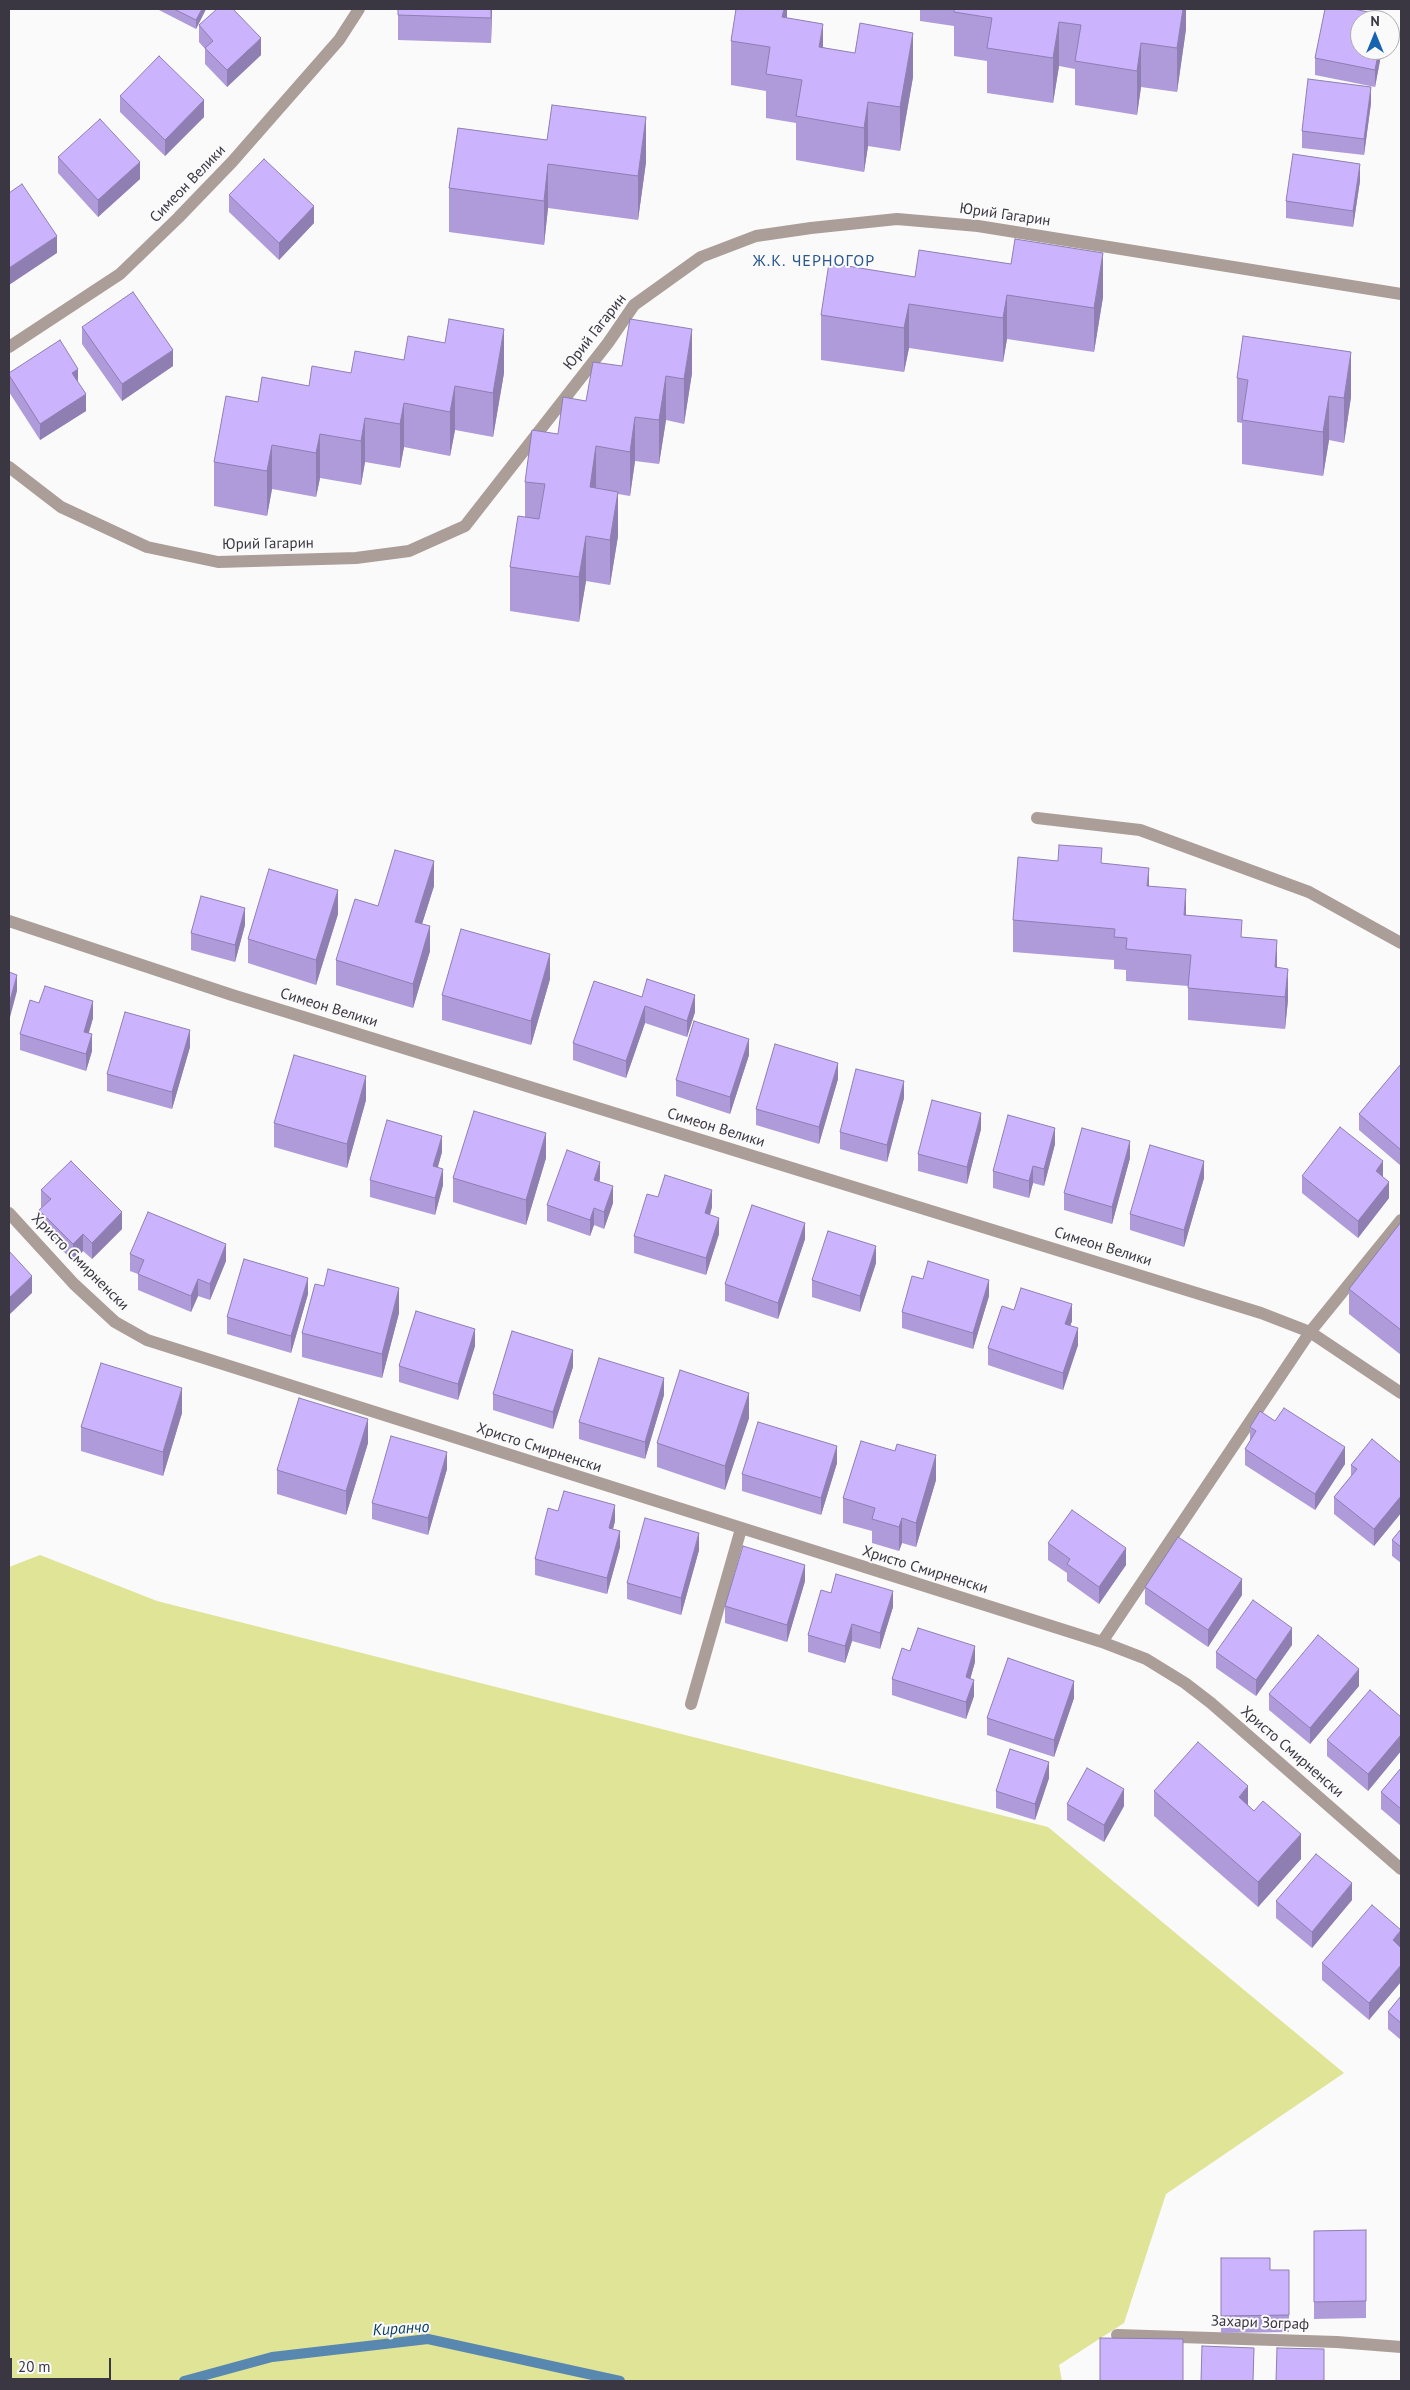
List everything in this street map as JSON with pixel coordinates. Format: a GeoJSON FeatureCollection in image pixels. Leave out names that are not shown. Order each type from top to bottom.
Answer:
{"type":"FeatureCollection","features":[{"type":"Feature","properties":{"kind":"street","name":"Симеон Велики"},"geometry":{"type":"LineString","coordinates":[[9,347],[120,274],[178,218],[232,162],[339,40],[358,9]]}},
{"type":"Feature","properties":{"kind":"street","name":"Юрий Гагарин"},"geometry":{"type":"LineString","coordinates":[[9,467],[61,507],[147,547],[218,562],[356,558],[409,551],[465,526],[608,343],[634,305],[701,257],[756,236],[811,228],[897,219],[978,226],[1401,294]]}},
{"type":"Feature","properties":{"kind":"street"},"geometry":{"type":"LineString","coordinates":[[1037,818],[1140,830],[1309,892],[1401,943]]}},
{"type":"Feature","properties":{"kind":"street","name":"Симеон Велики"},"geometry":{"type":"LineString","coordinates":[[9,921],[232,995],[1261,1313],[1310,1332],[1401,1393]]}},
{"type":"Feature","properties":{"kind":"street","name":"Христо Смирненски"},"geometry":{"type":"LineString","coordinates":[[9,1213],[74,1284],[115,1322],[148,1340],[1102,1642],[1146,1660],[1192,1688],[1401,1869]]}},
{"type":"Feature","properties":{"kind":"street"},"geometry":{"type":"LineString","coordinates":[[1102,1642],[1310,1332],[1401,1220]]}},
{"type":"Feature","properties":{"kind":"street"},"geometry":{"type":"LineString","coordinates":[[691,1704],[741,1529]]}},
{"type":"Feature","properties":{"kind":"street","name":"Захари Зограф"},"geometry":{"type":"LineString","coordinates":[[1117,2336],[1337,2342],[1401,2347]]}},
{"type":"Feature","properties":{"kind":"green space"},"geometry":{"type":"Polygon","coordinates":[[[40,1555],[157,1601],[1048,1827],[1344,2073],[1166,2194],[1124,2323],[1059,2365],[1062,2381],[9,2381],[9,1567],[40,1555]]]}},
{"type":"Feature","properties":{"kind":"building"},"geometry":{"type":"Polygon","coordinates":[[[174,9],[202,9],[196,20],[174,9]]]}},
{"type":"Feature","properties":{"kind":"building"},"geometry":{"type":"Polygon","coordinates":[[[217,9],[233,9],[261,38],[227,70],[205,48],[213,41],[199,25],[217,9]]]}},
{"type":"Feature","properties":{"kind":"building"},"geometry":{"type":"Polygon","coordinates":[[[398,9],[491,9],[491,18],[398,15],[398,9]]]}},
{"type":"Feature","properties":{"kind":"building"},"geometry":{"type":"Polygon","coordinates":[[[736,9],[784,9],[782,17],[823,24],[819,47],[855,53],[860,23],[913,33],[900,107],[868,102],[864,128],[796,116],[802,80],[766,74],[770,47],[731,41],[736,9]]]}},
{"type":"Feature","properties":{"kind":"building"},"geometry":{"type":"Polygon","coordinates":[[[954,9],[1183,9],[1177,48],[1141,43],[1137,71],[1075,61],[1081,25],[1059,22],[1053,58],[987,48],[992,18],[954,12],[954,9]]]}},
{"type":"Feature","properties":{"kind":"building"},"geometry":{"type":"Polygon","coordinates":[[[1325,9],[1358,10],[1350,10],[1350,60],[1377,60],[1375,70],[1315,58],[1325,9]]]}},
{"type":"Feature","properties":{"kind":"building"},"geometry":{"type":"Polygon","coordinates":[[[159,56],[204,100],[165,140],[120,96],[159,56]]]}},
{"type":"Feature","properties":{"kind":"building"},"geometry":{"type":"Polygon","coordinates":[[[1308,79],[1371,87],[1364,139],[1302,131],[1308,79]]]}},
{"type":"Feature","properties":{"kind":"building"},"geometry":{"type":"Polygon","coordinates":[[[552,105],[646,117],[638,176],[548,164],[544,201],[449,188],[458,128],[547,140],[552,105]]]}},
{"type":"Feature","properties":{"kind":"building"},"geometry":{"type":"Polygon","coordinates":[[[100,119],[140,162],[98,200],[58,157],[100,119]]]}},
{"type":"Feature","properties":{"kind":"building"},"geometry":{"type":"Polygon","coordinates":[[[1293,154],[1360,164],[1353,211],[1286,201],[1293,154]]]}},
{"type":"Feature","properties":{"kind":"building"},"geometry":{"type":"Polygon","coordinates":[[[264,159],[314,206],[279,243],[229,195],[264,159]]]}},
{"type":"Feature","properties":{"kind":"building"},"geometry":{"type":"Polygon","coordinates":[[[22,184],[57,236],[9,268],[9,193],[22,184]]]}},
{"type":"Feature","properties":{"kind":"building"},"geometry":{"type":"Polygon","coordinates":[[[1015,239],[1103,253],[1094,308],[1007,295],[1003,318],[909,304],[904,328],[821,315],[829,263],[915,277],[919,250],[1011,264],[1015,239]]]}},
{"type":"Feature","properties":{"kind":"building"},"geometry":{"type":"Polygon","coordinates":[[[133,292],[173,350],[122,384],[82,327],[133,292]]]}},
{"type":"Feature","properties":{"kind":"building"},"geometry":{"type":"Polygon","coordinates":[[[449,319],[504,329],[493,393],[455,386],[450,412],[404,403],[400,424],[365,418],[361,441],[320,434],[316,453],[272,445],[267,471],[214,462],[226,396],[258,402],[262,377],[309,386],[312,366],[351,373],[355,351],[404,360],[408,336],[445,343],[449,319]]]}},
{"type":"Feature","properties":{"kind":"building"},"geometry":{"type":"Polygon","coordinates":[[[630,319],[692,329],[684,379],[666,376],[659,420],[635,417],[630,452],[596,446],[590,487],[618,492],[610,540],[586,536],[579,577],[510,567],[518,516],[539,519],[545,484],[525,482],[532,430],[558,434],[563,397],[586,401],[593,362],[622,366],[630,319]]]}},
{"type":"Feature","properties":{"kind":"building"},"geometry":{"type":"Polygon","coordinates":[[[1243,336],[1351,352],[1344,398],[1329,396],[1323,432],[1242,420],[1248,380],[1237,378],[1243,336]]]}},
{"type":"Feature","properties":{"kind":"building"},"geometry":{"type":"Polygon","coordinates":[[[60,340],[78,369],[72,373],[86,394],[40,424],[9,373],[60,340]]]}},
{"type":"Feature","properties":{"kind":"building"},"geometry":{"type":"Polygon","coordinates":[[[1059,845],[1102,848],[1101,863],[1149,868],[1147,886],[1186,889],[1184,915],[1242,920],[1241,937],[1277,940],[1275,967],[1288,969],[1285,997],[1188,988],[1191,955],[1126,949],[1127,938],[1114,937],[1115,929],[1013,920],[1018,857],[1058,861],[1059,845]]]}},
{"type":"Feature","properties":{"kind":"building"},"geometry":{"type":"Polygon","coordinates":[[[395,850],[434,861],[415,922],[430,926],[413,984],[336,960],[355,899],[378,906],[395,850]]]}},
{"type":"Feature","properties":{"kind":"building"},"geometry":{"type":"Polygon","coordinates":[[[269,869],[338,890],[316,960],[248,939],[269,869]]]}},
{"type":"Feature","properties":{"kind":"building"},"geometry":{"type":"Polygon","coordinates":[[[201,896],[245,908],[235,945],[191,933],[201,896]]]}},
{"type":"Feature","properties":{"kind":"building"},"geometry":{"type":"Polygon","coordinates":[[[461,929],[550,954],[531,1021],[442,995],[461,929]]]}},
{"type":"Feature","properties":{"kind":"building"},"geometry":{"type":"Polygon","coordinates":[[[9,972],[17,975],[9,1004],[9,972]]]}},
{"type":"Feature","properties":{"kind":"building"},"geometry":{"type":"Polygon","coordinates":[[[647,979],[695,995],[687,1021],[645,1006],[626,1061],[573,1043],[594,981],[642,997],[647,979]]]}},
{"type":"Feature","properties":{"kind":"building"},"geometry":{"type":"Polygon","coordinates":[[[45,986],[93,1001],[84,1032],[92,1034],[86,1054],[20,1034],[30,1000],[39,1003],[45,986]]]}},
{"type":"Feature","properties":{"kind":"building"},"geometry":{"type":"Polygon","coordinates":[[[125,1012],[190,1030],[172,1092],[107,1074],[125,1012]]]}},
{"type":"Feature","properties":{"kind":"building"},"geometry":{"type":"Polygon","coordinates":[[[694,1021],[749,1039],[730,1097],[676,1080],[694,1021]]]}},
{"type":"Feature","properties":{"kind":"building"},"geometry":{"type":"Polygon","coordinates":[[[775,1044],[838,1063],[819,1127],[756,1109],[775,1044]]]}},
{"type":"Feature","properties":{"kind":"building"},"geometry":{"type":"Polygon","coordinates":[[[294,1055],[366,1076],[347,1144],[274,1123],[294,1055]]]}},
{"type":"Feature","properties":{"kind":"building"},"geometry":{"type":"Polygon","coordinates":[[[1401,1064],[1401,1150],[1359,1114],[1401,1064]]]}},
{"type":"Feature","properties":{"kind":"building"},"geometry":{"type":"Polygon","coordinates":[[[856,1069],[904,1081],[887,1145],[840,1132],[856,1069]]]}},
{"type":"Feature","properties":{"kind":"building"},"geometry":{"type":"Polygon","coordinates":[[[932,1100],[981,1113],[967,1167],[918,1154],[932,1100]]]}},
{"type":"Feature","properties":{"kind":"building"},"geometry":{"type":"Polygon","coordinates":[[[474,1111],[546,1133],[526,1200],[453,1178],[474,1111]]]}},
{"type":"Feature","properties":{"kind":"building"},"geometry":{"type":"Polygon","coordinates":[[[1008,1115],[1055,1128],[1044,1169],[1033,1166],[1029,1181],[993,1171],[1008,1115]]]}},
{"type":"Feature","properties":{"kind":"building"},"geometry":{"type":"Polygon","coordinates":[[[387,1120],[442,1136],[433,1166],[443,1169],[435,1198],[370,1180],[387,1120]]]}},
{"type":"Feature","properties":{"kind":"building"},"geometry":{"type":"Polygon","coordinates":[[[1340,1127],[1383,1161],[1376,1171],[1389,1182],[1358,1221],[1302,1176],[1340,1127]]]}},
{"type":"Feature","properties":{"kind":"building"},"geometry":{"type":"Polygon","coordinates":[[[1082,1128],[1130,1141],[1112,1207],[1064,1193],[1082,1128]]]}},
{"type":"Feature","properties":{"kind":"building"},"geometry":{"type":"Polygon","coordinates":[[[1150,1145],[1204,1161],[1184,1230],[1130,1214],[1150,1145]]]}},
{"type":"Feature","properties":{"kind":"building"},"geometry":{"type":"Polygon","coordinates":[[[567,1150],[600,1162],[594,1180],[613,1186],[604,1212],[594,1208],[590,1220],[547,1205],[567,1150]]]}},
{"type":"Feature","properties":{"kind":"building"},"geometry":{"type":"Polygon","coordinates":[[[71,1161],[122,1212],[92,1243],[83,1234],[73,1244],[39,1210],[51,1199],[41,1190],[71,1161]]]}},
{"type":"Feature","properties":{"kind":"building"},"geometry":{"type":"Polygon","coordinates":[[[665,1175],[712,1190],[705,1213],[719,1218],[706,1258],[634,1236],[647,1194],[658,1197],[665,1175]]]}},
{"type":"Feature","properties":{"kind":"building"},"geometry":{"type":"Polygon","coordinates":[[[752,1205],[805,1223],[778,1303],[725,1284],[752,1205]]]}},
{"type":"Feature","properties":{"kind":"building"},"geometry":{"type":"Polygon","coordinates":[[[148,1212],[226,1244],[210,1284],[198,1279],[191,1296],[138,1274],[144,1260],[130,1254],[148,1212]]]}},
{"type":"Feature","properties":{"kind":"building"},"geometry":{"type":"Polygon","coordinates":[[[1401,1222],[1401,1330],[1349,1289],[1401,1222]]]}},
{"type":"Feature","properties":{"kind":"building"},"geometry":{"type":"Polygon","coordinates":[[[828,1231],[876,1246],[860,1296],[812,1280],[828,1231]]]}},
{"type":"Feature","properties":{"kind":"building"},"geometry":{"type":"Polygon","coordinates":[[[9,1251],[32,1276],[9,1298],[9,1251]]]}},
{"type":"Feature","properties":{"kind":"building"},"geometry":{"type":"Polygon","coordinates":[[[244,1259],[308,1278],[291,1336],[227,1317],[244,1259]]]}},
{"type":"Feature","properties":{"kind":"building"},"geometry":{"type":"Polygon","coordinates":[[[928,1261],[989,1280],[973,1333],[902,1312],[912,1276],[923,1279],[928,1261]]]}},
{"type":"Feature","properties":{"kind":"building"},"geometry":{"type":"Polygon","coordinates":[[[328,1269],[399,1288],[382,1354],[302,1333],[315,1284],[324,1286],[328,1269]]]}},
{"type":"Feature","properties":{"kind":"building"},"geometry":{"type":"Polygon","coordinates":[[[1021,1288],[1072,1304],[1065,1324],[1078,1328],[1063,1373],[988,1348],[1002,1306],[1014,1310],[1021,1288]]]}},
{"type":"Feature","properties":{"kind":"building"},"geometry":{"type":"Polygon","coordinates":[[[416,1311],[475,1329],[458,1384],[399,1366],[416,1311]]]}},
{"type":"Feature","properties":{"kind":"building"},"geometry":{"type":"Polygon","coordinates":[[[512,1331],[573,1350],[553,1412],[493,1394],[512,1331]]]}},
{"type":"Feature","properties":{"kind":"building"},"geometry":{"type":"Polygon","coordinates":[[[599,1358],[664,1378],[645,1442],[579,1422],[599,1358]]]}},
{"type":"Feature","properties":{"kind":"building"},"geometry":{"type":"Polygon","coordinates":[[[101,1363],[182,1388],[163,1452],[81,1427],[101,1363]]]}},
{"type":"Feature","properties":{"kind":"building"},"geometry":{"type":"Polygon","coordinates":[[[680,1370],[749,1393],[725,1466],[657,1443],[680,1370]]]}},
{"type":"Feature","properties":{"kind":"building"},"geometry":{"type":"Polygon","coordinates":[[[299,1398],[368,1419],[346,1491],[277,1470],[299,1398]]]}},
{"type":"Feature","properties":{"kind":"building"},"geometry":{"type":"Polygon","coordinates":[[[1284,1408],[1345,1447],[1315,1494],[1245,1449],[1256,1431],[1250,1427],[1260,1411],[1275,1421],[1284,1408]]]}},
{"type":"Feature","properties":{"kind":"building"},"geometry":{"type":"Polygon","coordinates":[[[758,1422],[837,1446],[821,1498],[742,1474],[758,1422]]]}},
{"type":"Feature","properties":{"kind":"building"},"geometry":{"type":"Polygon","coordinates":[[[391,1436],[447,1452],[428,1518],[372,1503],[391,1436]]]}},
{"type":"Feature","properties":{"kind":"building"},"geometry":{"type":"Polygon","coordinates":[[[1372,1439],[1401,1463],[1401,1496],[1374,1529],[1334,1497],[1357,1469],[1351,1465],[1372,1439]]]}},
{"type":"Feature","properties":{"kind":"building"},"geometry":{"type":"Polygon","coordinates":[[[861,1441],[895,1451],[897,1444],[936,1455],[916,1523],[902,1518],[899,1527],[872,1519],[875,1508],[843,1498],[861,1441]]]}},
{"type":"Feature","properties":{"kind":"building"},"geometry":{"type":"Polygon","coordinates":[[[564,1491],[615,1505],[609,1528],[620,1531],[607,1578],[535,1559],[548,1508],[558,1511],[564,1491]]]}},
{"type":"Feature","properties":{"kind":"building"},"geometry":{"type":"Polygon","coordinates":[[[1072,1510],[1126,1548],[1099,1587],[1067,1564],[1070,1559],[1048,1543],[1072,1510]]]}},
{"type":"Feature","properties":{"kind":"building"},"geometry":{"type":"Polygon","coordinates":[[[645,1518],[699,1533],[681,1598],[627,1583],[645,1518]]]}},
{"type":"Feature","properties":{"kind":"building"},"geometry":{"type":"Polygon","coordinates":[[[1401,1529],[1401,1547],[1392,1540],[1401,1529]]]}},
{"type":"Feature","properties":{"kind":"building"},"geometry":{"type":"Polygon","coordinates":[[[1178,1537],[1242,1579],[1208,1630],[1145,1587],[1178,1537]]]}},
{"type":"Feature","properties":{"kind":"building"},"geometry":{"type":"Polygon","coordinates":[[[743,1546],[805,1565],[787,1625],[725,1606],[743,1546]]]}},
{"type":"Feature","properties":{"kind":"building"},"geometry":{"type":"Polygon","coordinates":[[[836,1574],[893,1591],[880,1633],[852,1624],[845,1646],[808,1635],[821,1590],[831,1593],[836,1574]]]}},
{"type":"Feature","properties":{"kind":"building"},"geometry":{"type":"Polygon","coordinates":[[[1253,1600],[1292,1628],[1256,1680],[1216,1652],[1253,1600]]]}},
{"type":"Feature","properties":{"kind":"building"},"geometry":{"type":"Polygon","coordinates":[[[918,1628],[975,1646],[966,1677],[974,1680],[966,1702],[892,1679],[902,1648],[910,1651],[918,1628]]]}},
{"type":"Feature","properties":{"kind":"building"},"geometry":{"type":"Polygon","coordinates":[[[1318,1635],[1359,1669],[1310,1728],[1269,1694],[1318,1635]]]}},
{"type":"Feature","properties":{"kind":"building"},"geometry":{"type":"Polygon","coordinates":[[[1008,1658],[1074,1681],[1054,1740],[987,1718],[1008,1658]]]}},
{"type":"Feature","properties":{"kind":"building"},"geometry":{"type":"Polygon","coordinates":[[[1370,1690],[1401,1717],[1401,1735],[1368,1774],[1327,1740],[1370,1690]]]}},
{"type":"Feature","properties":{"kind":"building"},"geometry":{"type":"Polygon","coordinates":[[[1198,1742],[1248,1786],[1239,1797],[1254,1811],[1263,1801],[1301,1834],[1258,1882],[1154,1791],[1198,1742]]]}},
{"type":"Feature","properties":{"kind":"building"},"geometry":{"type":"Polygon","coordinates":[[[1010,1749],[1049,1762],[1035,1804],[996,1791],[1010,1749]]]}},
{"type":"Feature","properties":{"kind":"building"},"geometry":{"type":"Polygon","coordinates":[[[1087,1768],[1124,1789],[1104,1825],[1067,1804],[1087,1768]]]}},
{"type":"Feature","properties":{"kind":"building"},"geometry":{"type":"Polygon","coordinates":[[[1401,1768],[1401,1809],[1381,1792],[1401,1768]]]}},
{"type":"Feature","properties":{"kind":"building"},"geometry":{"type":"Polygon","coordinates":[[[1316,1854],[1352,1883],[1312,1932],[1276,1901],[1316,1854]]]}},
{"type":"Feature","properties":{"kind":"building"},"geometry":{"type":"Polygon","coordinates":[[[1372,1905],[1401,1930],[1393,1940],[1401,1948],[1401,1965],[1369,2003],[1322,1963],[1372,1905]]]}},
{"type":"Feature","properties":{"kind":"building"},"geometry":{"type":"Polygon","coordinates":[[[1401,1996],[1401,2023],[1388,2012],[1401,1996]]]}},
{"type":"Feature","properties":{"kind":"building"},"geometry":{"type":"Polygon","coordinates":[[[1366,2230],[1366,2301],[1314,2302],[1314,2231],[1366,2230]]]}},
{"type":"Feature","properties":{"kind":"building"},"geometry":{"type":"Polygon","coordinates":[[[1221,2258],[1270,2258],[1270,2270],[1289,2270],[1289,2315],[1221,2316],[1221,2258]]]}},
{"type":"Feature","properties":{"kind":"building"},"geometry":{"type":"Polygon","coordinates":[[[1100,2338],[1183,2339],[1183,2381],[1100,2381],[1100,2338]]]}},
{"type":"Feature","properties":{"kind":"building"},"geometry":{"type":"Polygon","coordinates":[[[1202,2346],[1254,2348],[1253,2381],[1201,2381],[1202,2346]]]}},
{"type":"Feature","properties":{"kind":"building"},"geometry":{"type":"Polygon","coordinates":[[[1277,2348],[1324,2349],[1324,2381],[1276,2381],[1277,2348]]]}},
{"type":"Feature","properties":{"kind":"waterway","name":"Киранчо"},"geometry":{"type":"LineString","coordinates":[[184,2381],[272,2357],[428,2339],[620,2381]]}},
{"type":"Feature","properties":{"kind":"district","name":"Ж.К. ЧЕРНОГОР"},"geometry":{"type":"Point","coordinates":[814,261]}}]}
